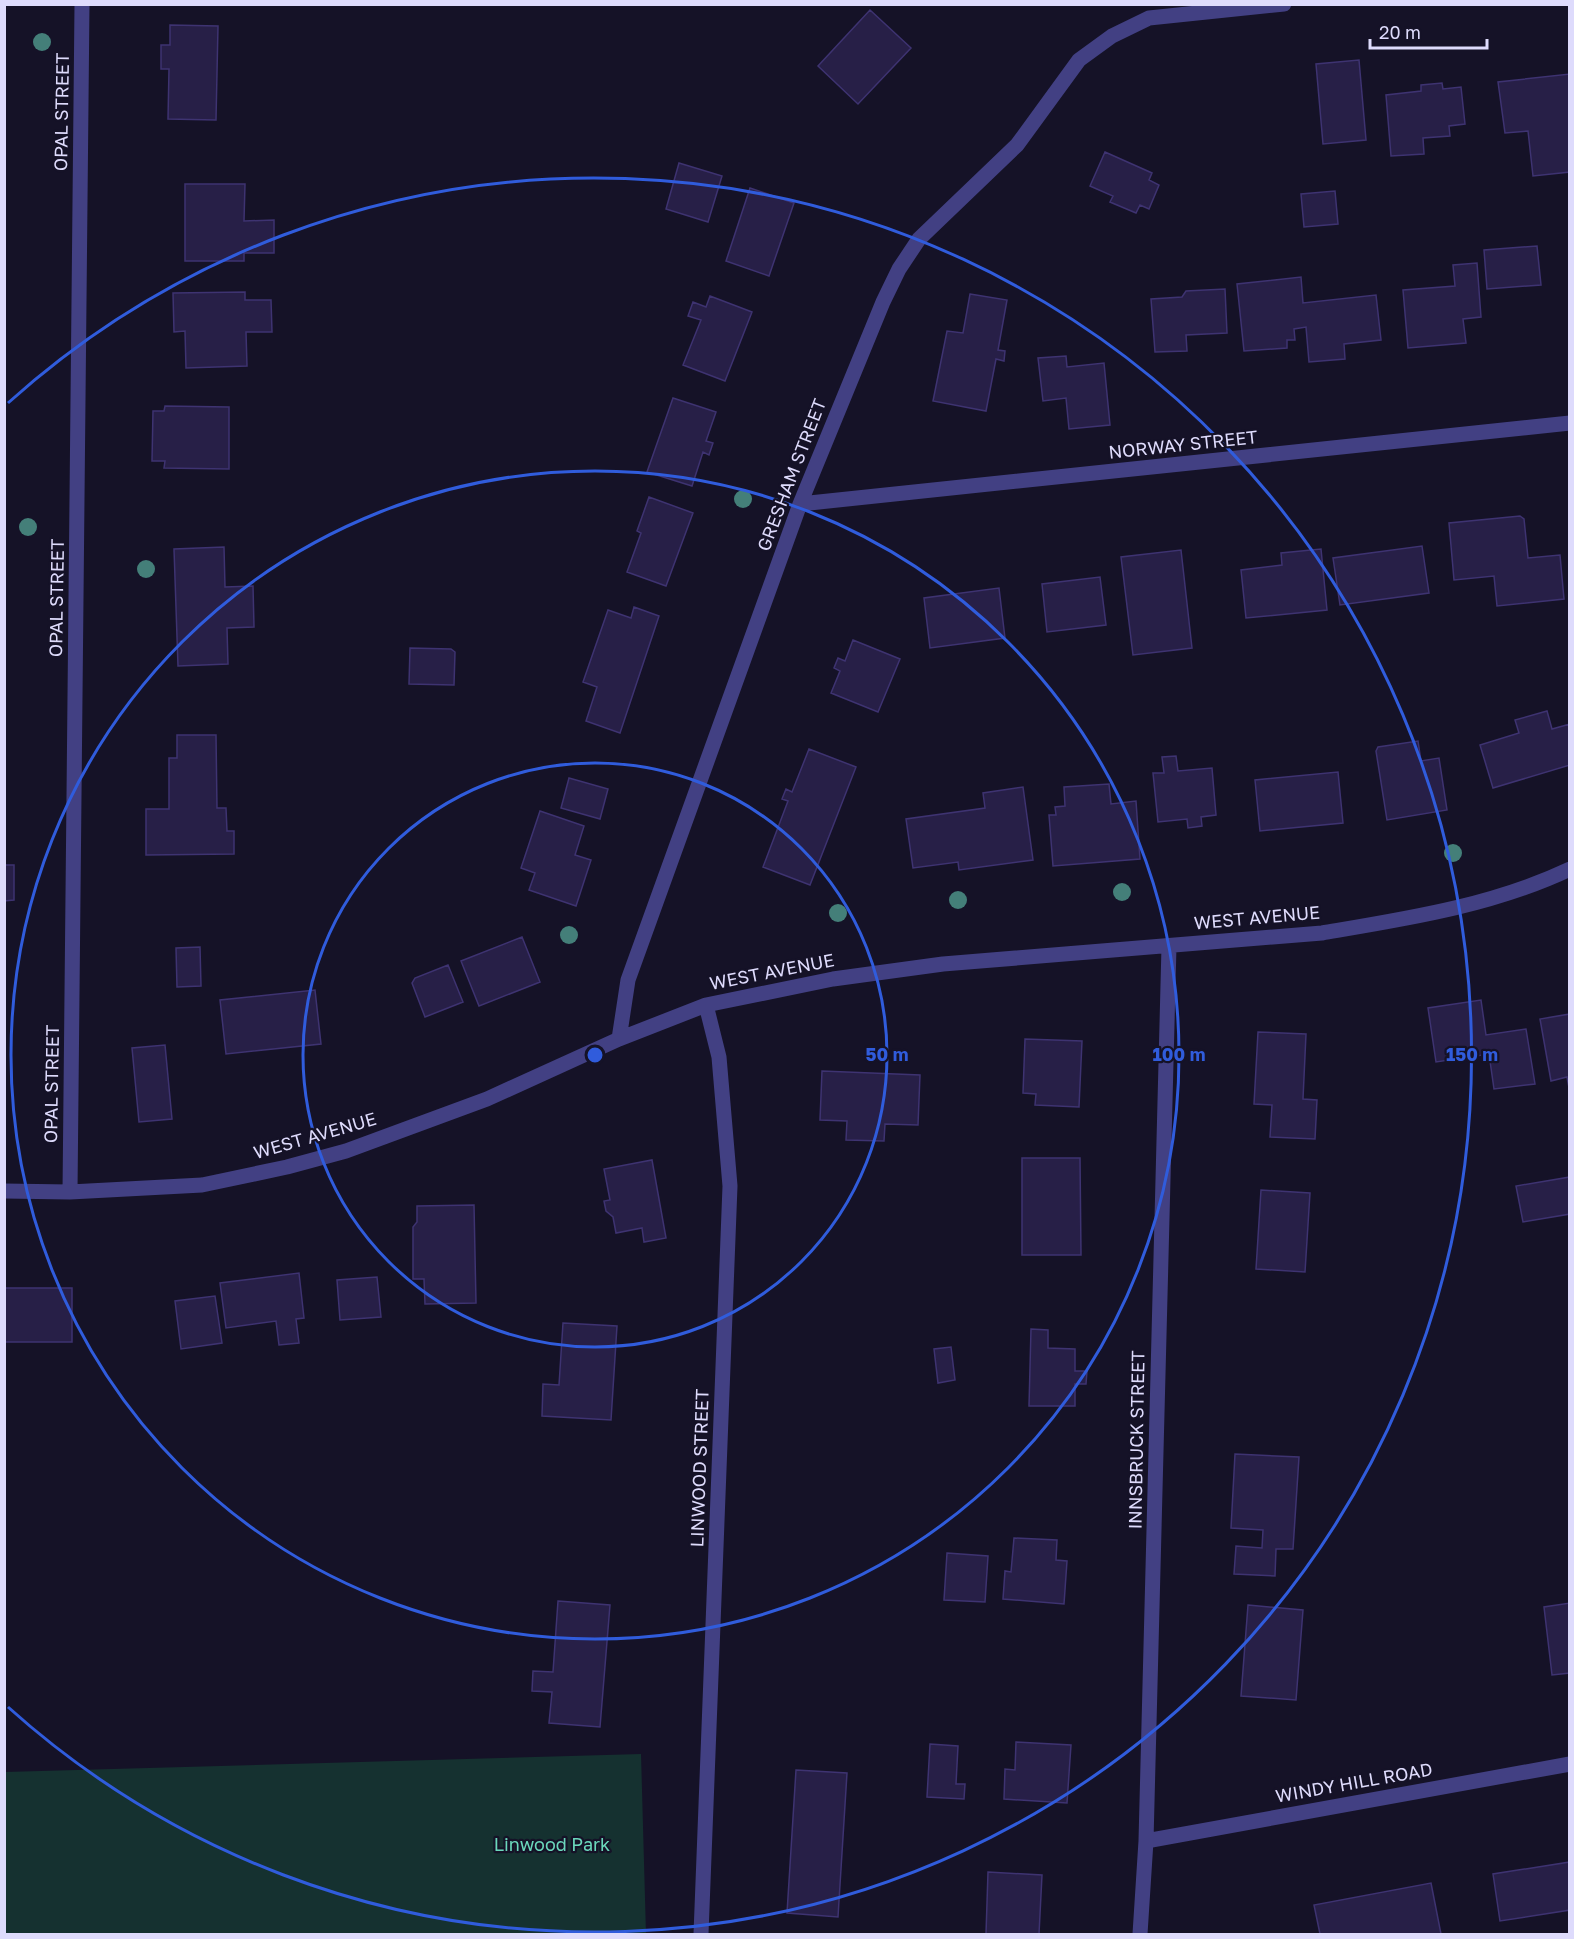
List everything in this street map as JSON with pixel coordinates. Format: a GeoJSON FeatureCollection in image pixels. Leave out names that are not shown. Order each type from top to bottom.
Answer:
{"type":"FeatureCollection","features":[{"type":"Feature","properties":{"kind":"street","name":"OPAL STREET"},"geometry":{"type":"LineString","coordinates":[[70,1192],[82,4]]}},
{"type":"Feature","properties":{"kind":"street","name":"GRESHAM STREET"},"geometry":{"type":"LineString","coordinates":[[619,1040],[628,980],[800,504],[883,302],[899,269],[919,239],[1017,144],[1079,60],[1112,36],[1149,18],[1284,4]]}},
{"type":"Feature","properties":{"kind":"street","name":"NORWAY STREET"},"geometry":{"type":"LineString","coordinates":[[800,504],[1569,423]]}},
{"type":"Feature","properties":{"kind":"street","name":"WEST AVENUE"},"geometry":{"type":"LineString","coordinates":[[4,1191],[70,1192],[202,1185],[287,1167],[346,1151],[487,1099],[619,1040],[706,1005],[833,979],[943,964],[1322,933],[1380,923],[1498,897],[1569,869]]}},
{"type":"Feature","properties":{"kind":"street","name":"INNSBRUCK STREET"},"geometry":{"type":"LineString","coordinates":[[1140,1935],[1146,1841],[1169,946]]}},
{"type":"Feature","properties":{"kind":"street","name":"LINWOOD STREET"},"geometry":{"type":"LineString","coordinates":[[701,1935],[730,1186],[719,1057],[706,1005]]}},
{"type":"Feature","properties":{"kind":"street","name":"WINDY HILL ROAD"},"geometry":{"type":"LineString","coordinates":[[1146,1841],[1569,1764]]}},
{"type":"Feature","properties":{"kind":"green space","name":"Linwood Park"},"geometry":{"type":"Polygon","coordinates":[[[641,1754],[646,1934],[5,1934],[5,1772],[641,1754]]]}},
{"type":"Feature","properties":{"kind":"building"},"geometry":{"type":"Polygon","coordinates":[[[870,10],[911,48],[858,104],[818,66],[870,10]]]}},
{"type":"Feature","properties":{"kind":"building"},"geometry":{"type":"Polygon","coordinates":[[[170,25],[218,26],[216,120],[168,119],[169,69],[161,69],[161,45],[170,45],[170,25]]]}},
{"type":"Feature","properties":{"kind":"building"},"geometry":{"type":"Polygon","coordinates":[[[1359,60],[1366,140],[1323,144],[1316,64],[1359,60]]]}},
{"type":"Feature","properties":{"kind":"building"},"geometry":{"type":"Polygon","coordinates":[[[1570,74],[1570,172],[1533,176],[1528,131],[1505,133],[1498,82],[1570,74]]]}},
{"type":"Feature","properties":{"kind":"building"},"geometry":{"type":"Polygon","coordinates":[[[1442,83],[1443,89],[1461,87],[1465,124],[1449,126],[1450,136],[1423,138],[1424,154],[1391,156],[1386,95],[1421,91],[1421,85],[1442,83]]]}},
{"type":"Feature","properties":{"kind":"building"},"geometry":{"type":"Polygon","coordinates":[[[1105,152],[1152,173],[1149,180],[1159,185],[1149,209],[1140,205],[1136,213],[1110,202],[1113,196],[1090,186],[1105,152]]]}},
{"type":"Feature","properties":{"kind":"building"},"geometry":{"type":"Polygon","coordinates":[[[679,163],[722,176],[708,222],[666,209],[679,163]]]}},
{"type":"Feature","properties":{"kind":"building"},"geometry":{"type":"Polygon","coordinates":[[[185,184],[245,184],[244,221],[274,220],[274,253],[244,253],[244,261],[185,261],[185,184]]]}},
{"type":"Feature","properties":{"kind":"building"},"geometry":{"type":"Polygon","coordinates":[[[750,188],[794,203],[769,276],[726,261],[750,188]]]}},
{"type":"Feature","properties":{"kind":"building"},"geometry":{"type":"Polygon","coordinates":[[[1335,191],[1338,224],[1304,227],[1301,194],[1335,191]]]}},
{"type":"Feature","properties":{"kind":"building"},"geometry":{"type":"Polygon","coordinates":[[[1537,246],[1541,285],[1487,289],[1484,250],[1537,246]]]}},
{"type":"Feature","properties":{"kind":"building"},"geometry":{"type":"Polygon","coordinates":[[[1477,263],[1481,317],[1463,319],[1466,343],[1408,348],[1403,290],[1455,286],[1453,265],[1477,263]]]}},
{"type":"Feature","properties":{"kind":"building"},"geometry":{"type":"Polygon","coordinates":[[[1301,277],[1303,303],[1376,295],[1381,340],[1344,344],[1345,359],[1309,362],[1306,327],[1294,329],[1295,340],[1287,340],[1287,348],[1244,351],[1237,284],[1301,277]]]}},
{"type":"Feature","properties":{"kind":"building"},"geometry":{"type":"Polygon","coordinates":[[[1225,289],[1227,333],[1186,335],[1187,351],[1155,352],[1151,299],[1182,297],[1186,291],[1225,289]]]}},
{"type":"Feature","properties":{"kind":"building"},"geometry":{"type":"Polygon","coordinates":[[[245,292],[245,300],[271,300],[272,332],[246,332],[247,366],[186,368],[185,331],[174,332],[173,293],[245,292]]]}},
{"type":"Feature","properties":{"kind":"building"},"geometry":{"type":"Polygon","coordinates":[[[970,294],[1007,300],[998,350],[1005,351],[1004,361],[996,359],[986,411],[933,401],[947,331],[963,333],[970,294]]]}},
{"type":"Feature","properties":{"kind":"building"},"geometry":{"type":"Polygon","coordinates":[[[710,296],[752,312],[725,381],[683,365],[701,320],[688,316],[693,302],[706,307],[710,296]]]}},
{"type":"Feature","properties":{"kind":"building"},"geometry":{"type":"Polygon","coordinates":[[[1066,356],[1067,367],[1104,363],[1110,425],[1069,429],[1066,398],[1043,401],[1038,358],[1066,356]]]}},
{"type":"Feature","properties":{"kind":"building"},"geometry":{"type":"Polygon","coordinates":[[[673,398],[716,412],[706,441],[713,443],[709,455],[703,452],[692,486],[647,472],[673,398]]]}},
{"type":"Feature","properties":{"kind":"building"},"geometry":{"type":"Polygon","coordinates":[[[165,406],[229,407],[229,469],[164,468],[165,461],[152,461],[153,411],[164,411],[165,406]]]}},
{"type":"Feature","properties":{"kind":"building"},"geometry":{"type":"Polygon","coordinates":[[[649,497],[693,513],[666,586],[627,572],[641,533],[637,531],[649,497]]]}},
{"type":"Feature","properties":{"kind":"building"},"geometry":{"type":"Polygon","coordinates":[[[1520,516],[1524,519],[1528,558],[1560,555],[1564,599],[1497,606],[1494,576],[1454,580],[1449,523],[1520,516]]]}},
{"type":"Feature","properties":{"kind":"building"},"geometry":{"type":"Polygon","coordinates":[[[1422,546],[1429,593],[1340,605],[1333,558],[1422,546]]]}},
{"type":"Feature","properties":{"kind":"building"},"geometry":{"type":"Polygon","coordinates":[[[224,547],[225,587],[253,586],[254,627],[227,628],[228,664],[178,666],[174,549],[224,547]]]}},
{"type":"Feature","properties":{"kind":"building"},"geometry":{"type":"Polygon","coordinates":[[[1321,549],[1327,610],[1246,618],[1241,570],[1282,565],[1281,553],[1321,549]]]}},
{"type":"Feature","properties":{"kind":"building"},"geometry":{"type":"Polygon","coordinates":[[[1181,550],[1192,648],[1133,655],[1121,557],[1181,550]]]}},
{"type":"Feature","properties":{"kind":"building"},"geometry":{"type":"Polygon","coordinates":[[[1100,577],[1106,625],[1047,632],[1042,584],[1100,577]]]}},
{"type":"Feature","properties":{"kind":"building"},"geometry":{"type":"Polygon","coordinates":[[[999,588],[1005,638],[930,648],[924,598],[999,588]]]}},
{"type":"Feature","properties":{"kind":"building"},"geometry":{"type":"Polygon","coordinates":[[[634,607],[659,616],[620,733],[586,721],[597,687],[583,682],[608,610],[631,618],[634,607]]]}},
{"type":"Feature","properties":{"kind":"building"},"geometry":{"type":"Polygon","coordinates":[[[853,640],[900,659],[878,712],[831,693],[840,671],[834,668],[838,658],[845,661],[853,640]]]}},
{"type":"Feature","properties":{"kind":"building"},"geometry":{"type":"Polygon","coordinates":[[[410,648],[451,649],[455,652],[454,685],[409,684],[410,648]]]}},
{"type":"Feature","properties":{"kind":"building"},"geometry":{"type":"Polygon","coordinates":[[[1547,711],[1552,729],[1570,724],[1570,765],[1493,788],[1480,745],[1519,733],[1515,720],[1547,711]]]}},
{"type":"Feature","properties":{"kind":"building"},"geometry":{"type":"Polygon","coordinates":[[[177,735],[216,735],[217,808],[226,808],[227,831],[234,831],[234,854],[146,855],[146,809],[169,809],[169,758],[177,758],[177,735]]]}},
{"type":"Feature","properties":{"kind":"building"},"geometry":{"type":"Polygon","coordinates":[[[1418,741],[1421,761],[1439,758],[1447,810],[1387,820],[1376,751],[1378,747],[1418,741]]]}},
{"type":"Feature","properties":{"kind":"building"},"geometry":{"type":"Polygon","coordinates":[[[809,749],[856,767],[810,885],[763,867],[788,801],[782,799],[786,789],[792,792],[809,749]]]}},
{"type":"Feature","properties":{"kind":"building"},"geometry":{"type":"Polygon","coordinates":[[[1176,756],[1178,771],[1212,768],[1216,815],[1201,817],[1202,826],[1188,828],[1187,819],[1158,822],[1153,773],[1164,773],[1162,757],[1176,756]]]}},
{"type":"Feature","properties":{"kind":"building"},"geometry":{"type":"Polygon","coordinates":[[[1338,772],[1343,823],[1260,831],[1255,780],[1338,772]]]}},
{"type":"Feature","properties":{"kind":"building"},"geometry":{"type":"Polygon","coordinates":[[[569,778],[608,789],[600,819],[561,808],[569,778]]]}},
{"type":"Feature","properties":{"kind":"building"},"geometry":{"type":"Polygon","coordinates":[[[1109,784],[1111,804],[1136,801],[1140,859],[1053,866],[1049,815],[1056,815],[1055,807],[1065,806],[1064,787],[1109,784]]]}},
{"type":"Feature","properties":{"kind":"building"},"geometry":{"type":"Polygon","coordinates":[[[1023,787],[1033,860],[959,870],[958,862],[913,868],[906,819],[985,808],[983,793],[1023,787]]]}},
{"type":"Feature","properties":{"kind":"building"},"geometry":{"type":"Polygon","coordinates":[[[540,811],[584,826],[575,855],[591,860],[576,906],[529,890],[535,873],[521,868],[540,811]]]}},
{"type":"Feature","properties":{"kind":"building"},"geometry":{"type":"Polygon","coordinates":[[[4,865],[14,865],[14,900],[4,901],[4,865]]]}},
{"type":"Feature","properties":{"kind":"building"},"geometry":{"type":"Polygon","coordinates":[[[522,937],[540,982],[479,1006],[461,961],[522,937]]]}},
{"type":"Feature","properties":{"kind":"building"},"geometry":{"type":"Polygon","coordinates":[[[200,947],[201,986],[177,987],[176,948],[200,947]]]}},
{"type":"Feature","properties":{"kind":"building"},"geometry":{"type":"Polygon","coordinates":[[[448,965],[463,1002],[425,1017],[412,983],[415,978],[448,965]]]}},
{"type":"Feature","properties":{"kind":"building"},"geometry":{"type":"Polygon","coordinates":[[[315,990],[321,1044],[226,1054],[220,1000],[315,990]]]}},
{"type":"Feature","properties":{"kind":"building"},"geometry":{"type":"Polygon","coordinates":[[[1481,1000],[1486,1035],[1526,1029],[1535,1084],[1494,1089],[1489,1054],[1436,1062],[1428,1008],[1481,1000]]]}},
{"type":"Feature","properties":{"kind":"building"},"geometry":{"type":"Polygon","coordinates":[[[1570,1014],[1570,1093],[1567,1077],[1551,1081],[1540,1019],[1570,1014]]]}},
{"type":"Feature","properties":{"kind":"building"},"geometry":{"type":"Polygon","coordinates":[[[1258,1032],[1306,1034],[1303,1099],[1317,1100],[1315,1139],[1270,1137],[1272,1105],[1254,1104],[1258,1032]]]}},
{"type":"Feature","properties":{"kind":"building"},"geometry":{"type":"Polygon","coordinates":[[[1025,1039],[1082,1041],[1079,1107],[1035,1105],[1036,1094],[1023,1093],[1025,1039]]]}},
{"type":"Feature","properties":{"kind":"building"},"geometry":{"type":"Polygon","coordinates":[[[165,1045],[172,1119],[139,1122],[132,1048],[165,1045]]]}},
{"type":"Feature","properties":{"kind":"building"},"geometry":{"type":"Polygon","coordinates":[[[822,1071],[920,1075],[918,1125],[885,1124],[884,1141],[846,1140],[847,1121],[820,1120],[822,1071]]]}},
{"type":"Feature","properties":{"kind":"building"},"geometry":{"type":"Polygon","coordinates":[[[1022,1158],[1080,1158],[1081,1255],[1022,1255],[1022,1158]]]}},
{"type":"Feature","properties":{"kind":"building"},"geometry":{"type":"Polygon","coordinates":[[[652,1160],[666,1238],[644,1242],[642,1228],[616,1233],[613,1217],[606,1211],[604,1201],[610,1200],[604,1169],[652,1160]]]}},
{"type":"Feature","properties":{"kind":"building"},"geometry":{"type":"Polygon","coordinates":[[[1570,1177],[1570,1214],[1523,1222],[1516,1186],[1570,1177]]]}},
{"type":"Feature","properties":{"kind":"building"},"geometry":{"type":"Polygon","coordinates":[[[1261,1190],[1310,1193],[1305,1272],[1256,1269],[1261,1190]]]}},
{"type":"Feature","properties":{"kind":"building"},"geometry":{"type":"Polygon","coordinates":[[[474,1205],[476,1303],[425,1304],[424,1279],[413,1279],[413,1227],[417,1222],[417,1206],[474,1205]]]}},
{"type":"Feature","properties":{"kind":"building"},"geometry":{"type":"Polygon","coordinates":[[[299,1273],[304,1318],[296,1319],[299,1343],[279,1345],[276,1321],[226,1328],[220,1283],[299,1273]]]}},
{"type":"Feature","properties":{"kind":"building"},"geometry":{"type":"Polygon","coordinates":[[[377,1277],[381,1317],[340,1320],[337,1280],[377,1277]]]}},
{"type":"Feature","properties":{"kind":"building"},"geometry":{"type":"Polygon","coordinates":[[[4,1288],[72,1288],[72,1342],[4,1342],[4,1288]]]}},
{"type":"Feature","properties":{"kind":"building"},"geometry":{"type":"Polygon","coordinates":[[[215,1296],[222,1343],[181,1349],[175,1301],[215,1296]]]}},
{"type":"Feature","properties":{"kind":"building"},"geometry":{"type":"Polygon","coordinates":[[[563,1323],[617,1326],[611,1420],[542,1416],[543,1384],[559,1385],[563,1323]]]}},
{"type":"Feature","properties":{"kind":"building"},"geometry":{"type":"Polygon","coordinates":[[[1031,1329],[1048,1330],[1048,1348],[1075,1349],[1075,1371],[1087,1371],[1086,1384],[1075,1384],[1075,1406],[1029,1406],[1031,1329]]]}},
{"type":"Feature","properties":{"kind":"building"},"geometry":{"type":"Polygon","coordinates":[[[951,1347],[955,1380],[938,1383],[934,1349],[951,1347]]]}},
{"type":"Feature","properties":{"kind":"building"},"geometry":{"type":"Polygon","coordinates":[[[1235,1454],[1299,1457],[1293,1549],[1276,1549],[1275,1576],[1234,1574],[1236,1546],[1262,1548],[1263,1530],[1231,1528],[1235,1454]]]}},
{"type":"Feature","properties":{"kind":"building"},"geometry":{"type":"Polygon","coordinates":[[[1014,1538],[1057,1540],[1056,1560],[1067,1561],[1064,1604],[1003,1599],[1005,1571],[1011,1572],[1014,1538]]]}},
{"type":"Feature","properties":{"kind":"building"},"geometry":{"type":"Polygon","coordinates":[[[947,1553],[988,1556],[985,1602],[944,1600],[947,1553]]]}},
{"type":"Feature","properties":{"kind":"building"},"geometry":{"type":"Polygon","coordinates":[[[558,1601],[610,1605],[600,1727],[549,1723],[552,1692],[532,1691],[533,1671],[553,1672],[558,1601]]]}},
{"type":"Feature","properties":{"kind":"building"},"geometry":{"type":"Polygon","coordinates":[[[1570,1603],[1570,1673],[1552,1675],[1544,1607],[1570,1603]]]}},
{"type":"Feature","properties":{"kind":"building"},"geometry":{"type":"Polygon","coordinates":[[[1248,1605],[1303,1610],[1296,1700],[1241,1696],[1248,1605]]]}},
{"type":"Feature","properties":{"kind":"building"},"geometry":{"type":"Polygon","coordinates":[[[1016,1742],[1071,1745],[1067,1803],[1004,1799],[1005,1769],[1015,1770],[1016,1742]]]}},
{"type":"Feature","properties":{"kind":"building"},"geometry":{"type":"Polygon","coordinates":[[[930,1744],[958,1746],[956,1784],[965,1784],[964,1799],[927,1797],[930,1744]]]}},
{"type":"Feature","properties":{"kind":"building"},"geometry":{"type":"Polygon","coordinates":[[[796,1770],[847,1773],[838,1917],[787,1913],[796,1770]]]}},
{"type":"Feature","properties":{"kind":"building"},"geometry":{"type":"Polygon","coordinates":[[[1570,1862],[1570,1910],[1500,1921],[1493,1874],[1570,1862]]]}},
{"type":"Feature","properties":{"kind":"building"},"geometry":{"type":"Polygon","coordinates":[[[988,1872],[1042,1875],[1039,1934],[986,1934],[988,1872]]]}},
{"type":"Feature","properties":{"kind":"building"},"geometry":{"type":"Polygon","coordinates":[[[1431,1883],[1441,1934],[1320,1934],[1314,1905],[1431,1883]]]}}]}
